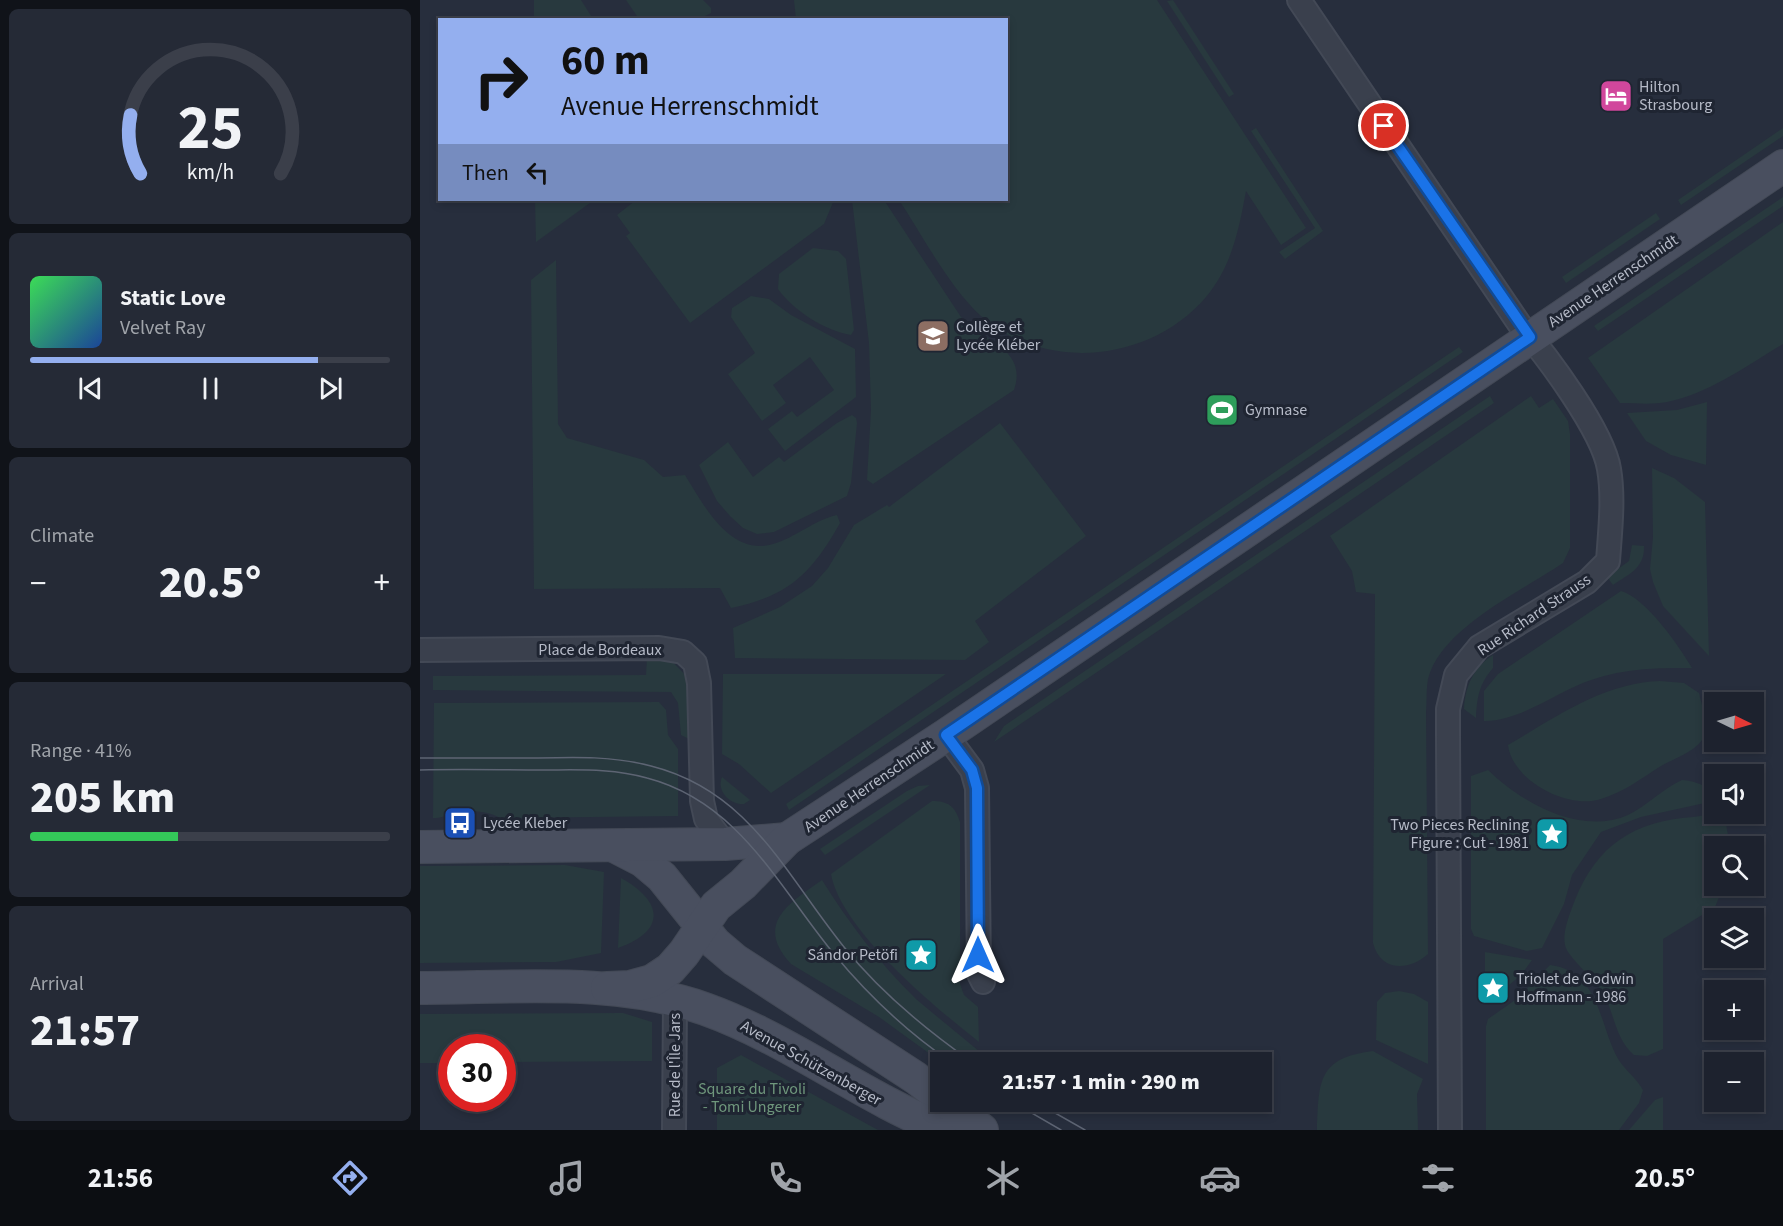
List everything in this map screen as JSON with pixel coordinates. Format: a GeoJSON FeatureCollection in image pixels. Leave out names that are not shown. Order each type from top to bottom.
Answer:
{"type":"FeatureCollection","features":[{"type":"Feature","properties":{"kind":"main road","name":"Avenue Herrenschmidt"},"geometry":{"type":"LineString","coordinates":[[700,927],[716,906],[743,884],[787,839],[946,735],[1783,166]]}},
{"type":"Feature","properties":{"kind":"main road","name":"Avenue Herrenschmidt"},"geometry":{"type":"LineString","coordinates":[[614,846],[724,844],[787,839]]}},
{"type":"Feature","properties":{"kind":"main road"},"geometry":{"type":"LineString","coordinates":[[420,847],[614,846],[643,861],[662,877],[700,927],[715,944],[735,960],[916,1078],[930,1090]]}},
{"type":"Feature","properties":{"kind":"main road"},"geometry":{"type":"LineString","coordinates":[[420,988],[630,987],[652,981],[670,969],[684,953],[700,927]]}},
{"type":"Feature","properties":{"kind":"main road"},"geometry":{"type":"LineString","coordinates":[[607,988],[675,999]]}},
{"type":"Feature","properties":{"kind":"main road","name":"Avenue Schützenberger"},"geometry":{"type":"LineString","coordinates":[[675,999],[741,1024],[908,1115],[945,1130]]}},
{"type":"Feature","properties":{"kind":"main road"},"geometry":{"type":"LineString","coordinates":[[959,1112],[982,1130]]}},
{"type":"Feature","properties":{"kind":"street","name":"Rue Richard Strauss"},"geometry":{"type":"LineString","coordinates":[[1299,0],[1557,373],[1601,442],[1609,469],[1608,561],[1587,582],[1479,648],[1456,675],[1448,709],[1450,1130]]}},
{"type":"Feature","properties":{"kind":"street","name":"Place de Bordeaux"},"geometry":{"type":"LineString","coordinates":[[420,650],[659,648],[683,652],[695,663],[699,683],[704,810],[713,832],[724,844]]}},
{"type":"Feature","properties":{"kind":"street"},"geometry":{"type":"LineString","coordinates":[[946,735],[972,770],[977,788],[979,974],[983,982]]}},
{"type":"Feature","properties":{"kind":"street","name":"Rue de l'Île Jars"},"geometry":{"type":"LineString","coordinates":[[674,1130],[675,999]]}},
{"type":"Feature","properties":{"kind":"green space"},"geometry":{"type":"Polygon","coordinates":[[[534,0],[581,0],[592,18],[534,18],[534,0]]]}},
{"type":"Feature","properties":{"kind":"green space"},"geometry":{"type":"Polygon","coordinates":[[[626,0],[703,0],[711,8],[711,13],[701,18],[638,18],[626,0]]]}},
{"type":"Feature","properties":{"kind":"green space"},"geometry":{"type":"Polygon","coordinates":[[[794,0],[1157,0],[1306,228],[1281,245],[1246,191],[1233,247],[1222,273],[1206,297],[1183,319],[1157,335],[1128,347],[1097,352],[1066,352],[1035,346],[1007,334],[981,316],[969,304],[937,261],[900,201],[1008,201],[1008,18],[796,18],[794,0]]]}},
{"type":"Feature","properties":{"kind":"green space"},"geometry":{"type":"Polygon","coordinates":[[[1173,0],[1234,94],[1229,97],[1167,1],[1173,0]]]}},
{"type":"Feature","properties":{"kind":"green space"},"geometry":{"type":"Polygon","coordinates":[[[1256,128],[1323,231],[1285,259],[1279,252],[1315,228],[1251,131],[1256,128]]]}},
{"type":"Feature","properties":{"kind":"green space"},"geometry":{"type":"Polygon","coordinates":[[[1783,128],[1783,136],[1681,205],[1678,200],[1783,128]]]}},
{"type":"Feature","properties":{"kind":"green space"},"geometry":{"type":"Polygon","coordinates":[[[1783,197],[1783,206],[1598,331],[1594,326],[1783,197]]]}},
{"type":"Feature","properties":{"kind":"green space"},"geometry":{"type":"Polygon","coordinates":[[[535,201],[593,201],[536,242],[535,201]]]}},
{"type":"Feature","properties":{"kind":"green space"},"geometry":{"type":"Polygon","coordinates":[[[635,201],[834,201],[824,224],[690,323],[626,236],[630,233],[617,215],[635,201]]]}},
{"type":"Feature","properties":{"kind":"green space"},"geometry":{"type":"Polygon","coordinates":[[[852,201],[885,201],[961,317],[1009,355],[1015,365],[1017,376],[1014,390],[873,484],[867,480],[871,410],[869,343],[852,201]]]}},
{"type":"Feature","properties":{"kind":"green space"},"geometry":{"type":"Polygon","coordinates":[[[1656,213],[1660,219],[1566,283],[1562,277],[1656,213]]]}},
{"type":"Feature","properties":{"kind":"green space"},"geometry":{"type":"Polygon","coordinates":[[[1783,222],[1783,344],[1727,378],[1697,393],[1661,403],[1620,403],[1588,358],[1783,222]]]}},
{"type":"Feature","properties":{"kind":"green space"},"geometry":{"type":"Polygon","coordinates":[[[813,248],[838,251],[846,259],[854,330],[851,335],[831,329],[810,318],[784,297],[778,289],[779,274],[813,248]]]}},
{"type":"Feature","properties":{"kind":"green space"},"geometry":{"type":"Polygon","coordinates":[[[556,260],[558,424],[567,438],[644,460],[663,477],[685,475],[709,513],[731,536],[744,543],[758,546],[773,544],[837,515],[840,523],[830,541],[797,580],[769,597],[731,608],[720,588],[534,589],[531,280],[556,260]]]}},
{"type":"Feature","properties":{"kind":"green space"},"geometry":{"type":"Polygon","coordinates":[[[751,296],[769,299],[791,315],[855,349],[856,397],[785,451],[768,429],[792,411],[797,417],[834,390],[810,357],[773,385],[786,403],[762,421],[728,374],[755,353],[731,317],[732,308],[751,296]]]}},
{"type":"Feature","properties":{"kind":"green space"},"geometry":{"type":"Polygon","coordinates":[[[1459,347],[1463,352],[789,810],[786,804],[1459,347]]]}},
{"type":"Feature","properties":{"kind":"green space"},"geometry":{"type":"Polygon","coordinates":[[[1490,396],[1494,403],[994,742],[1004,726],[1490,396]]]}},
{"type":"Feature","properties":{"kind":"green space"},"geometry":{"type":"Polygon","coordinates":[[[1531,396],[1539,408],[1553,399],[1568,421],[1570,548],[1563,563],[1485,612],[1466,627],[1449,643],[1436,661],[1428,679],[1426,712],[1428,954],[1412,964],[1396,966],[1382,959],[1373,943],[1375,594],[1356,592],[1352,571],[1330,536],[1531,396]]]}},
{"type":"Feature","properties":{"kind":"green space"},"geometry":{"type":"Polygon","coordinates":[[[1707,402],[1706,465],[1671,455],[1646,441],[1627,413],[1677,410],[1707,402]]]}},
{"type":"Feature","properties":{"kind":"green space"},"geometry":{"type":"Polygon","coordinates":[[[852,415],[856,418],[857,423],[851,483],[847,496],[774,532],[757,534],[743,528],[717,501],[699,465],[728,442],[753,477],[779,457],[784,462],[837,423],[852,415]]]}},
{"type":"Feature","properties":{"kind":"green space"},"geometry":{"type":"Polygon","coordinates":[[[1000,423],[1086,536],[975,621],[989,642],[965,660],[735,658],[733,628],[780,607],[812,586],[828,568],[854,525],[887,505],[889,507],[1000,423]]]}},
{"type":"Feature","properties":{"kind":"green space"},"geometry":{"type":"Polygon","coordinates":[[[1652,468],[1674,478],[1705,502],[1709,656],[1663,606],[1653,582],[1650,569],[1653,537],[1652,468]]]}},
{"type":"Feature","properties":{"kind":"green space"},"geometry":{"type":"Polygon","coordinates":[[[1632,545],[1644,546],[1642,560],[1635,570],[1613,585],[1607,577],[1629,561],[1632,545]]]}},
{"type":"Feature","properties":{"kind":"green space"},"geometry":{"type":"Polygon","coordinates":[[[1621,591],[1631,595],[1651,613],[1692,668],[1641,670],[1604,676],[1578,685],[1511,717],[1484,721],[1484,691],[1498,674],[1621,591]]]}},
{"type":"Feature","properties":{"kind":"green space"},"geometry":{"type":"Polygon","coordinates":[[[1493,655],[1493,668],[1480,691],[1476,718],[1464,709],[1466,693],[1476,671],[1493,655]]]}},
{"type":"Feature","properties":{"kind":"green space"},"geometry":{"type":"Polygon","coordinates":[[[647,657],[670,659],[689,679],[693,741],[681,735],[678,703],[671,692],[433,690],[433,676],[646,675],[647,657]]]}},
{"type":"Feature","properties":{"kind":"green space"},"geometry":{"type":"Polygon","coordinates":[[[723,674],[946,674],[771,793],[739,764],[722,754],[723,674]]]}},
{"type":"Feature","properties":{"kind":"green space"},"geometry":{"type":"Polygon","coordinates":[[[1660,681],[1684,683],[1699,693],[1704,716],[1704,736],[1696,747],[1625,789],[1601,799],[1587,801],[1558,796],[1543,789],[1519,770],[1508,745],[1581,703],[1639,683],[1660,681]]]}},
{"type":"Feature","properties":{"kind":"green space"},"geometry":{"type":"Polygon","coordinates":[[[659,702],[666,710],[668,735],[678,749],[678,816],[500,818],[484,812],[470,811],[433,818],[434,703],[659,702]]]}},
{"type":"Feature","properties":{"kind":"green space"},"geometry":{"type":"Polygon","coordinates":[[[1488,770],[1518,794],[1535,804],[1572,819],[1610,820],[1628,815],[1682,780],[1704,786],[1704,803],[1641,817],[1601,832],[1572,875],[1564,904],[1542,948],[1527,951],[1474,936],[1471,929],[1471,776],[1488,770]]]}},
{"type":"Feature","properties":{"kind":"green space"},"geometry":{"type":"Polygon","coordinates":[[[722,777],[750,800],[739,804],[729,800],[721,787],[722,777]]]}},
{"type":"Feature","properties":{"kind":"green space"},"geometry":{"type":"Polygon","coordinates":[[[930,785],[825,855],[820,849],[907,791],[918,786],[930,785]]]}},
{"type":"Feature","properties":{"kind":"green space"},"geometry":{"type":"Polygon","coordinates":[[[932,801],[950,806],[956,812],[960,822],[960,984],[964,995],[978,1007],[979,1042],[915,988],[871,943],[838,896],[831,874],[932,801]]]}},
{"type":"Feature","properties":{"kind":"green space"},"geometry":{"type":"Polygon","coordinates":[[[1704,815],[1704,824],[1726,824],[1728,836],[1704,836],[1704,896],[1720,896],[1715,907],[1704,908],[1704,914],[1663,939],[1663,1049],[1647,1056],[1634,1055],[1619,1034],[1604,994],[1567,950],[1565,934],[1567,922],[1584,881],[1594,864],[1606,851],[1620,839],[1636,831],[1672,819],[1704,815]]]}},
{"type":"Feature","properties":{"kind":"green space"},"geometry":{"type":"Polygon","coordinates":[[[565,865],[604,872],[601,953],[556,962],[420,963],[420,866],[565,865]]]}},
{"type":"Feature","properties":{"kind":"green space"},"geometry":{"type":"Polygon","coordinates":[[[621,878],[645,897],[652,906],[654,916],[645,933],[618,948],[621,878]]]}},
{"type":"Feature","properties":{"kind":"green space"},"geometry":{"type":"Polygon","coordinates":[[[822,880],[877,957],[916,999],[980,1052],[930,1052],[930,1054],[879,1017],[791,964],[780,950],[776,937],[776,926],[780,916],[798,897],[822,880]]]}},
{"type":"Feature","properties":{"kind":"green space"},"geometry":{"type":"Polygon","coordinates":[[[1485,952],[1532,960],[1521,975],[1489,1002],[1485,1000],[1485,952]]]}},
{"type":"Feature","properties":{"kind":"green space"},"geometry":{"type":"Polygon","coordinates":[[[1550,965],[1566,969],[1579,977],[1588,988],[1617,1057],[1643,1090],[1639,1103],[1619,1130],[1486,1130],[1486,1026],[1488,1019],[1518,998],[1550,965]]]}},
{"type":"Feature","properties":{"kind":"green space"},"geometry":{"type":"Polygon","coordinates":[[[1399,991],[1414,994],[1428,1002],[1428,1064],[1376,1040],[1377,1002],[1385,993],[1399,991]]]}},
{"type":"Feature","properties":{"kind":"green space"},"geometry":{"type":"Polygon","coordinates":[[[623,1013],[652,1022],[652,1061],[516,1062],[516,1034],[438,1034],[438,1063],[420,1063],[420,1014],[623,1013]]]}},
{"type":"Feature","properties":{"kind":"green space"},"geometry":{"type":"Polygon","coordinates":[[[1373,1051],[1423,1079],[1417,1094],[1418,1130],[1317,1130],[1321,1086],[1331,1066],[1355,1054],[1373,1051]]]}},
{"type":"Feature","properties":{"kind":"green space","name":"Square du Tivoli - Tomi Ungerer"},"geometry":{"type":"Polygon","coordinates":[[[741,1055],[878,1130],[717,1130],[717,1068],[741,1055]]]}},
{"type":"Feature","properties":{"kind":"green space"},"geometry":{"type":"Polygon","coordinates":[[[1663,1097],[1663,1130],[1629,1130],[1655,1100],[1663,1097]]]}},
{"type":"Feature","properties":{"kind":"tram line"},"geometry":{"type":"LineString","coordinates":[[420,758],[580,757],[609,759],[651,766],[685,778],[715,795],[740,815],[783,864],[858,964],[920,1023],[959,1052]]}},
{"type":"Feature","properties":{"kind":"tram line"},"geometry":{"type":"LineString","coordinates":[[420,770],[608,771],[647,778],[679,790],[707,806],[732,826],[754,849],[834,954],[860,984],[889,1012],[938,1052]]}},
{"type":"Feature","properties":{"kind":"tram line"},"geometry":{"type":"LineString","coordinates":[[1030,1112],[1061,1130]]}},
{"type":"Feature","properties":{"kind":"tram line"},"geometry":{"type":"LineString","coordinates":[[1053,1112],[1085,1130]]}},
{"type":"Feature","properties":{"kind":"place","name":"Hilton Strasbourg"},"geometry":{"type":"Point","coordinates":[1616,96]}},
{"type":"Feature","properties":{"kind":"place","name":"Collège et Lycée Kléber"},"geometry":{"type":"Point","coordinates":[933,336]}},
{"type":"Feature","properties":{"kind":"place","name":"Gymnase"},"geometry":{"type":"Point","coordinates":[1222,410]}},
{"type":"Feature","properties":{"kind":"place","name":"Lycée Kleber"},"geometry":{"type":"Point","coordinates":[460,823]}},
{"type":"Feature","properties":{"kind":"place","name":"Two Pieces Reclining Figure : Cut - 1981"},"geometry":{"type":"Point","coordinates":[1552,834]}},
{"type":"Feature","properties":{"kind":"place","name":"Sándor Petöfi"},"geometry":{"type":"Point","coordinates":[921,955]}},
{"type":"Feature","properties":{"kind":"place","name":"Triolet de Godwin Hoffmann - 1986"},"geometry":{"type":"Point","coordinates":[1493,988]}},
{"type":"Feature","properties":{"kind":"route"},"geometry":{"type":"LineString","coordinates":[[978,955],[977,788],[972,770],[946,735],[1530,337],[1384,126]]}}]}
